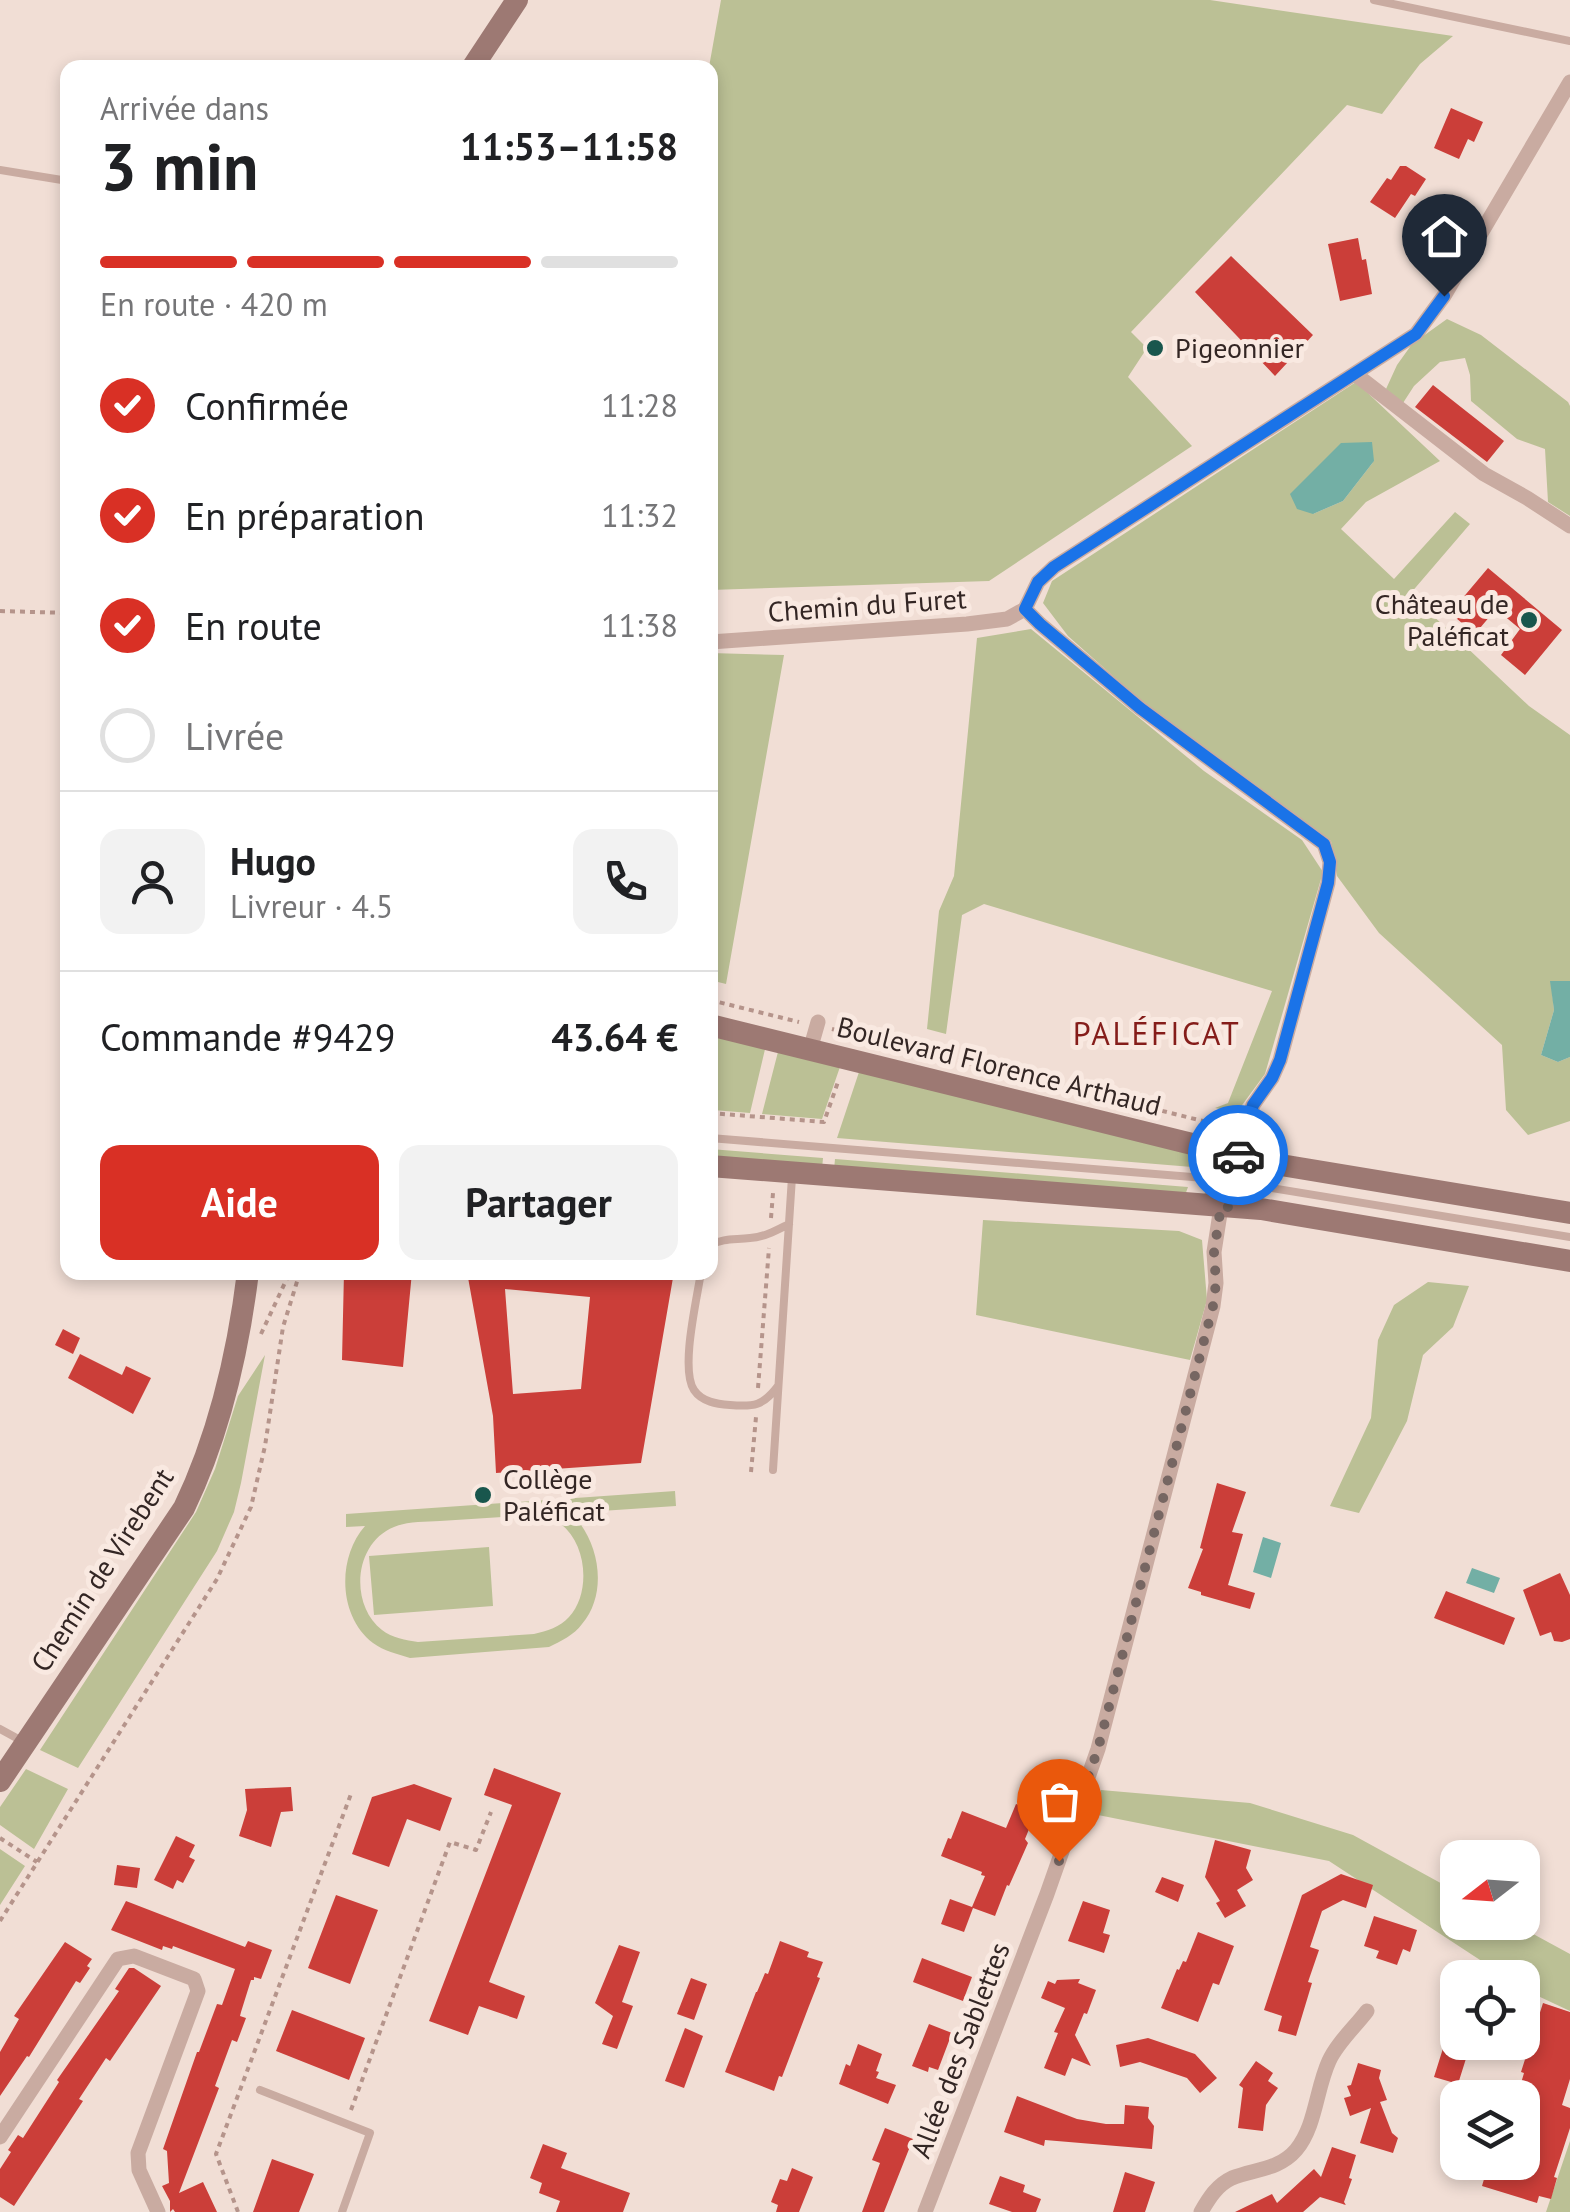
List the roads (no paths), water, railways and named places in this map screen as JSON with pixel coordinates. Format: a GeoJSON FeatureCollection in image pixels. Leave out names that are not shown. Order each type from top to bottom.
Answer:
{"type":"FeatureCollection","features":[{"type":"Feature","properties":{"kind":"street"},"geometry":{"type":"LineString","coordinates":[[477,60],[517,0]]}},
{"type":"Feature","properties":{"kind":"street"},"geometry":{"type":"LineString","coordinates":[[1222,1207],[1217,1179],[1236,1155],[1253,1105],[1272,1078],[1285,1042],[1328,883],[1330,862],[1324,844],[1140,708],[1025,609],[1038,582],[1054,567],[1416,334],[1444,296],[1570,82]]}},
{"type":"Feature","properties":{"kind":"street"},"geometry":{"type":"LineString","coordinates":[[1355,374],[1484,474],[1570,526]]}},
{"type":"Feature","properties":{"kind":"street","name":"Chemin du Furet"},"geometry":{"type":"LineString","coordinates":[[718,641],[967,624],[1007,619],[1025,609]]}},
{"type":"Feature","properties":{"kind":"street"},"geometry":{"type":"LineString","coordinates":[[810,1050],[817,1024]]}},
{"type":"Feature","properties":{"kind":"street","name":"Boulevard Florence Arthaud"},"geometry":{"type":"LineString","coordinates":[[718,1028],[1236,1155],[1570,1213]]}},
{"type":"Feature","properties":{"kind":"street"},"geometry":{"type":"LineString","coordinates":[[1222,1207],[1241,1183],[1236,1155]]}},
{"type":"Feature","properties":{"kind":"street"},"geometry":{"type":"LineString","coordinates":[[718,1167],[1261,1209],[1570,1261]]}},
{"type":"Feature","properties":{"kind":"street","name":"Allée des Sablettes"},"geometry":{"type":"LineString","coordinates":[[925,2212],[1098,1749],[1213,1306],[1214,1252],[1222,1207]]}},
{"type":"Feature","properties":{"kind":"street","name":"Chemin de Virebent"},"geometry":{"type":"LineString","coordinates":[[0,1781],[184,1508],[210,1448],[249,1280]]}},
{"type":"Feature","properties":{"kind":"street"},"geometry":{"type":"LineString","coordinates":[[0,2137],[118,1959],[134,1956],[194,1979],[198,1991],[138,2153],[139,2170],[158,2212]]}},
{"type":"Feature","properties":{"kind":"street"},"geometry":{"type":"LineString","coordinates":[[1201,2212],[1212,2193],[1232,2178],[1278,2164],[1296,2150],[1306,2132],[1330,2059],[1367,2011]]}},
{"type":"Feature","properties":{"kind":"lane"},"geometry":{"type":"LineString","coordinates":[[1374,0],[1570,40]]}},
{"type":"Feature","properties":{"kind":"lane"},"geometry":{"type":"LineString","coordinates":[[0,170],[60,180]]}},
{"type":"Feature","properties":{"kind":"lane"},"geometry":{"type":"LineString","coordinates":[[718,1139],[1217,1179],[1570,1236]]}},
{"type":"Feature","properties":{"kind":"lane"},"geometry":{"type":"LineString","coordinates":[[772,1470],[790,1224],[784,1172]]}},
{"type":"Feature","properties":{"kind":"lane"},"geometry":{"type":"LineString","coordinates":[[718,1242],[770,1234],[790,1224]]}},
{"type":"Feature","properties":{"kind":"lane"},"geometry":{"type":"LineString","coordinates":[[700,1280],[688,1362],[695,1391],[706,1400],[723,1405],[756,1405],[768,1399],[778,1386]]}},
{"type":"Feature","properties":{"kind":"lane"},"geometry":{"type":"LineString","coordinates":[[0,1729],[26,1742]]}},
{"type":"Feature","properties":{"kind":"lane"},"geometry":{"type":"LineString","coordinates":[[260,2090],[370,2133],[342,2212]]}},
{"type":"Feature","properties":{"kind":"water"},"geometry":{"type":"Polygon","coordinates":[[[1372,442],[1374,461],[1343,501],[1313,514],[1297,509],[1290,494],[1341,443],[1372,442]]]}},
{"type":"Feature","properties":{"kind":"water"},"geometry":{"type":"Polygon","coordinates":[[[1550,981],[1570,981],[1570,1057],[1558,1062],[1541,1055],[1554,1010],[1550,981]]]}},
{"type":"Feature","properties":{"kind":"water"},"geometry":{"type":"Polygon","coordinates":[[[1263,1537],[1281,1543],[1271,1578],[1253,1572],[1263,1537]]]}},
{"type":"Feature","properties":{"kind":"water"},"geometry":{"type":"Polygon","coordinates":[[[1472,1568],[1500,1578],[1494,1593],[1466,1583],[1472,1568]]]}},
{"type":"Feature","properties":{"kind":"place","name":"Pigeonnier"},"geometry":{"type":"Point","coordinates":[1155,348]}},
{"type":"Feature","properties":{"kind":"place","name":"Château de Paléficat"},"geometry":{"type":"Point","coordinates":[1529,620]}},
{"type":"Feature","properties":{"kind":"place","name":"Collège Paléficat"},"geometry":{"type":"Point","coordinates":[483,1495]}},
{"type":"Feature","properties":{"kind":"district","name":"PALÉFICAT"},"geometry":{"type":"Point","coordinates":[1157,1034]}}]}
